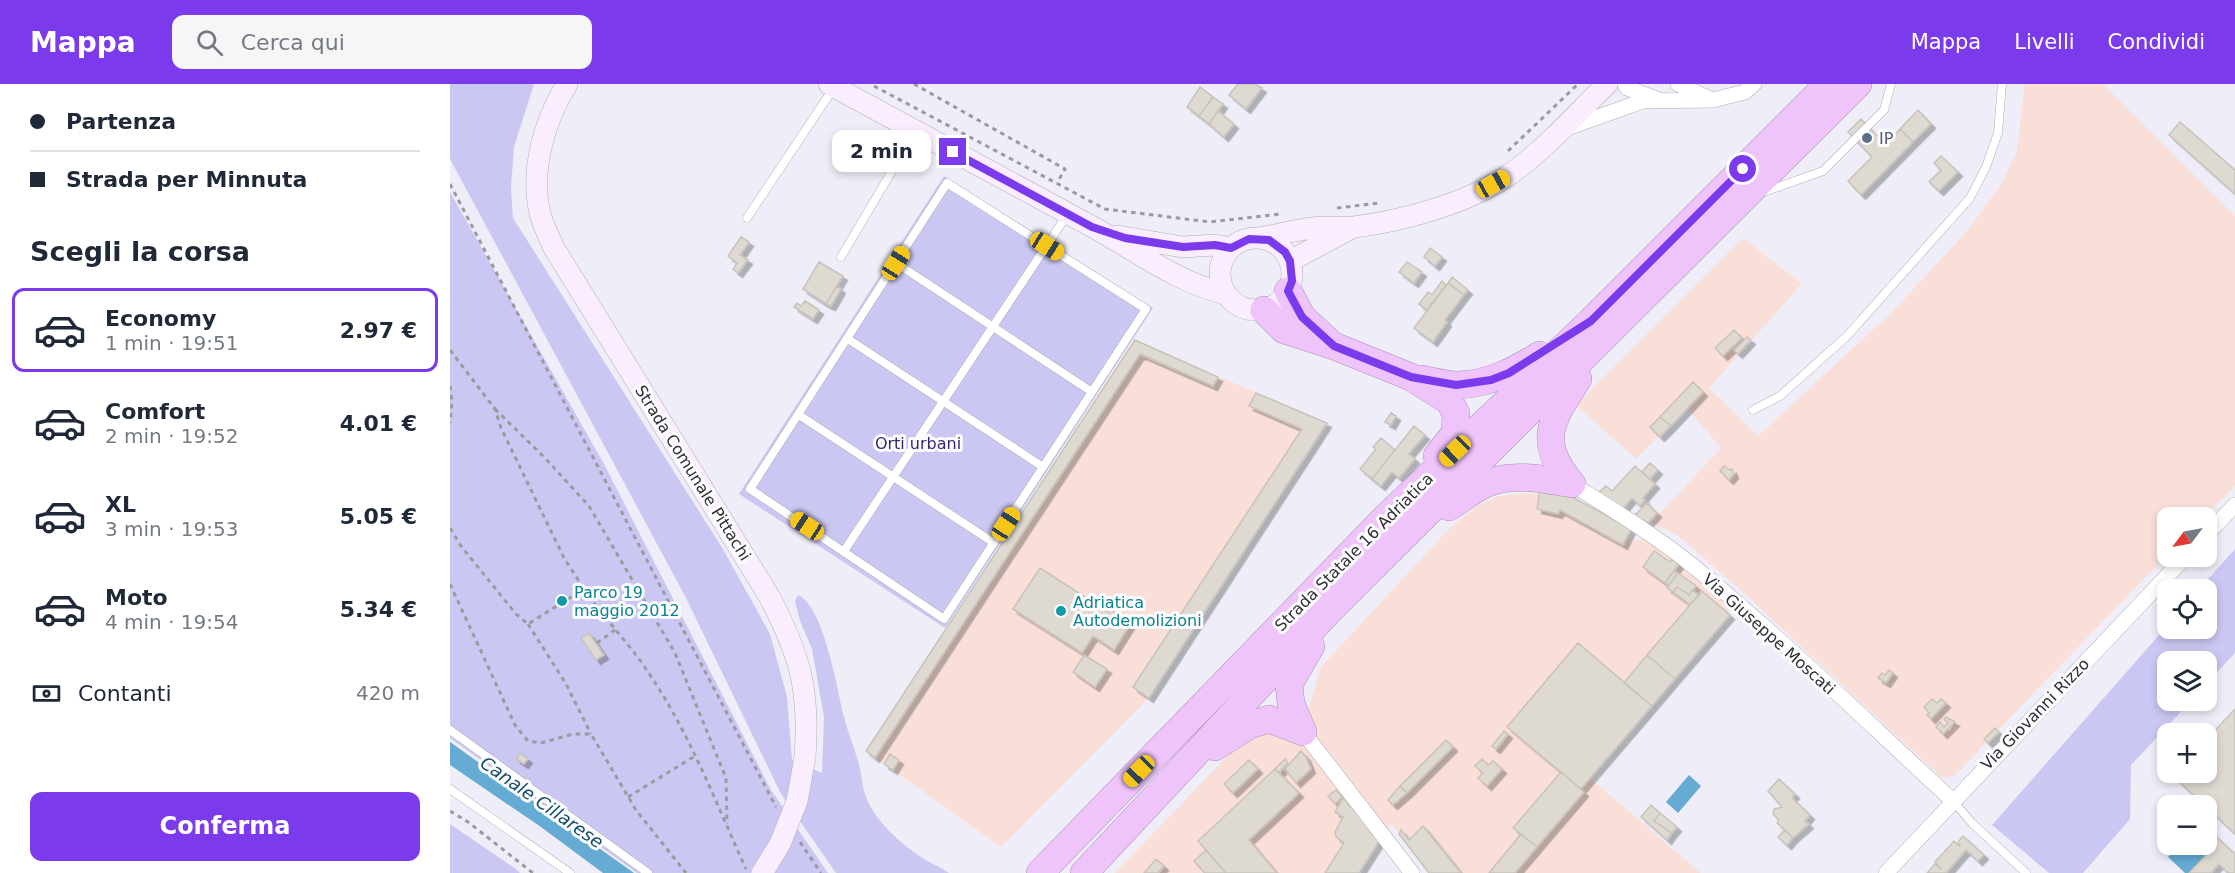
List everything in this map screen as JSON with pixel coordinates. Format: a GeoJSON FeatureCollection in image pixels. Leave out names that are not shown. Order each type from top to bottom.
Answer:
{"type":"FeatureCollection","features":[{"type":"Feature","properties":{"kind":"highway","name":"Strada Statale 16 Adriatica"},"geometry":{"type":"LineString","coordinates":[[1040,873],[1599,328],[1828,84]]}},
{"type":"Feature","properties":{"kind":"highway","name":"Strada Statale 16 Adriatica"},"geometry":{"type":"LineString","coordinates":[[1599,328],[1715,225],[1858,84]]}},
{"type":"Feature","properties":{"kind":"highway"},"geometry":{"type":"LineString","coordinates":[[1288,291],[1302,317],[1334,346]]}},
{"type":"Feature","properties":{"kind":"highway"},"geometry":{"type":"LineString","coordinates":[[1264,310],[1284,330],[1334,346],[1411,377],[1449,401],[1456,413],[1455,433],[1396,526]]}},
{"type":"Feature","properties":{"kind":"highway"},"geometry":{"type":"LineString","coordinates":[[1411,377],[1456,385],[1491,380],[1599,328]]}},
{"type":"Feature","properties":{"kind":"highway"},"geometry":{"type":"LineString","coordinates":[[1572,484],[1559,469],[1551,452],[1552,429],[1558,410],[1599,328]]}},
{"type":"Feature","properties":{"kind":"highway"},"geometry":{"type":"LineString","coordinates":[[1396,526],[1485,484],[1512,478],[1545,479],[1572,484]]}},
{"type":"Feature","properties":{"kind":"highway","name":"Strada Statale 16 Adriatica"},"geometry":{"type":"LineString","coordinates":[[1084,873],[1332,608],[1396,526]]}},
{"type":"Feature","properties":{"kind":"highway"},"geometry":{"type":"LineString","coordinates":[[1303,732],[1291,704],[1289,684],[1332,608]]}},
{"type":"Feature","properties":{"kind":"highway"},"geometry":{"type":"LineString","coordinates":[[1167,785],[1222,742],[1250,725],[1269,719],[1303,732]]}},
{"type":"Feature","properties":{"kind":"street","name":"Strada Comunale Pittachi"},"geometry":{"type":"LineString","coordinates":[[567,84],[546,127],[539,157],[537,187],[539,211],[554,248],[769,596],[794,649],[805,687],[808,724],[806,757],[797,801],[780,844],[762,873]]}},
{"type":"Feature","properties":{"kind":"street"},"geometry":{"type":"LineString","coordinates":[[1259,238],[1277,245],[1290,261],[1292,281],[1288,291],[1274,306],[1264,310],[1246,309],[1238,306],[1226,294],[1221,282],[1220,270],[1224,258],[1239,242],[1259,238],[1313,228],[1354,227],[1437,209],[1480,191],[1506,177],[1607,84]]}},
{"type":"Feature","properties":{"kind":"street"},"geometry":{"type":"LineString","coordinates":[[1625,84],[1628,88],[1659,100]]}},
{"type":"Feature","properties":{"kind":"street"},"geometry":{"type":"LineString","coordinates":[[1558,131],[1643,101],[1713,100],[1745,92],[1754,84]]}},
{"type":"Feature","properties":{"kind":"street"},"geometry":{"type":"LineString","coordinates":[[832,85],[1092,227],[1137,254],[1188,281],[1226,294]]}},
{"type":"Feature","properties":{"kind":"street"},"geometry":{"type":"LineString","coordinates":[[1681,85],[1713,100]]}},
{"type":"Feature","properties":{"kind":"street"},"geometry":{"type":"LineString","coordinates":[[1092,227],[1125,238],[1183,247],[1215,245],[1231,248]]}},
{"type":"Feature","properties":{"kind":"street"},"geometry":{"type":"LineString","coordinates":[[1290,261],[1354,227]]}},
{"type":"Feature","properties":{"kind":"street","name":"Via Giuseppe Moscati"},"geometry":{"type":"LineString","coordinates":[[1572,484],[1692,565],[1757,621],[1953,801]]}},
{"type":"Feature","properties":{"kind":"street"},"geometry":{"type":"LineString","coordinates":[[2217,524],[2235,506]]}},
{"type":"Feature","properties":{"kind":"street","name":"Via Giovanni Rizzo"},"geometry":{"type":"LineString","coordinates":[[1886,873],[2176,567]]}},
{"type":"Feature","properties":{"kind":"street"},"geometry":{"type":"LineString","coordinates":[[1303,732],[1412,873]]}},
{"type":"Feature","properties":{"kind":"lane"},"geometry":{"type":"LineString","coordinates":[[1715,225],[1762,193],[1823,171],[1884,110],[1891,84]]}},
{"type":"Feature","properties":{"kind":"lane"},"geometry":{"type":"LineString","coordinates":[[1753,410],[1780,396],[1847,336],[1970,198],[1986,167],[1998,133],[2002,84]]}},
{"type":"Feature","properties":{"kind":"lane"},"geometry":{"type":"LineString","coordinates":[[747,218],[832,85]]}},
{"type":"Feature","properties":{"kind":"lane"},"geometry":{"type":"LineString","coordinates":[[841,257],[915,131]]}},
{"type":"Feature","properties":{"kind":"lane"},"geometry":{"type":"LineString","coordinates":[[947,183],[1146,309],[944,619],[750,489],[896,263],[947,183]]}},
{"type":"Feature","properties":{"kind":"lane"},"geometry":{"type":"LineString","coordinates":[[844,551],[1068,214]]}},
{"type":"Feature","properties":{"kind":"lane"},"geometry":{"type":"LineString","coordinates":[[896,263],[1092,392]]}},
{"type":"Feature","properties":{"kind":"lane"},"geometry":{"type":"LineString","coordinates":[[848,339],[1044,467]]}},
{"type":"Feature","properties":{"kind":"lane"},"geometry":{"type":"LineString","coordinates":[[799,415],[994,543]]}},
{"type":"Feature","properties":{"kind":"lane"},"geometry":{"type":"LineString","coordinates":[[450,730],[648,873]]}},
{"type":"Feature","properties":{"kind":"lane"},"geometry":{"type":"LineString","coordinates":[[450,789],[570,873]]}},
{"type":"Feature","properties":{"kind":"lane"},"geometry":{"type":"LineString","coordinates":[[1953,801],[1972,824],[2026,873]]}},
{"type":"Feature","properties":{"kind":"path"},"geometry":{"type":"LineString","coordinates":[[870,84],[1105,209],[1210,222],[1281,214]]}},
{"type":"Feature","properties":{"kind":"path"},"geometry":{"type":"LineString","coordinates":[[914,84],[1065,169],[1057,183]]}},
{"type":"Feature","properties":{"kind":"path"},"geometry":{"type":"LineString","coordinates":[[1508,152],[1578,84]]}},
{"type":"Feature","properties":{"kind":"path"},"geometry":{"type":"LineString","coordinates":[[450,184],[779,812]]}},
{"type":"Feature","properties":{"kind":"path"},"geometry":{"type":"LineString","coordinates":[[1328,209],[1387,202]]}},
{"type":"Feature","properties":{"kind":"path"},"geometry":{"type":"LineString","coordinates":[[450,350],[495,409],[545,458],[589,506],[675,653],[726,778],[727,825]]}},
{"type":"Feature","properties":{"kind":"path"},"geometry":{"type":"LineString","coordinates":[[450,386],[452,401],[450,423]]}},
{"type":"Feature","properties":{"kind":"path"},"geometry":{"type":"LineString","coordinates":[[495,409],[501,429],[564,558],[584,590],[645,668],[679,723],[748,873]]}},
{"type":"Feature","properties":{"kind":"path"},"geometry":{"type":"LineString","coordinates":[[450,528],[461,546],[516,614],[528,624],[566,684],[591,734],[636,810],[686,873]]}},
{"type":"Feature","properties":{"kind":"path"},"geometry":{"type":"LineString","coordinates":[[450,584],[515,725],[528,741],[541,743],[573,734],[591,734]]}},
{"type":"Feature","properties":{"kind":"path"},"geometry":{"type":"LineString","coordinates":[[528,624],[584,590]]}},
{"type":"Feature","properties":{"kind":"path"},"geometry":{"type":"LineString","coordinates":[[597,643],[615,630]]}},
{"type":"Feature","properties":{"kind":"path"},"geometry":{"type":"LineString","coordinates":[[628,796],[695,756]]}},
{"type":"Feature","properties":{"kind":"path"},"geometry":{"type":"LineString","coordinates":[[450,811],[468,822],[533,873]]}},
{"type":"Feature","properties":{"kind":"path"},"geometry":{"type":"LineString","coordinates":[[797,838],[821,873]]}},
{"type":"Feature","properties":{"kind":"shaded area"},"geometry":{"type":"Polygon","coordinates":[[[2025,84],[2103,84],[2235,216],[2235,486],[2214,507],[2157,507],[2157,565],[1954,776],[1942,778],[1744,593],[1676,534],[1651,523],[1721,448],[1687,408],[1636,459],[1576,405],[1743,238],[1802,284],[1709,388],[1758,436],[1892,312],[1968,230],[2002,183],[2017,151],[2025,84]]]}},
{"type":"Feature","properties":{"kind":"shaded area"},"geometry":{"type":"Polygon","coordinates":[[[1134,340],[1323,421],[1149,698],[1001,847],[866,751],[1134,340]]]}},
{"type":"Feature","properties":{"kind":"shaded area"},"geometry":{"type":"Polygon","coordinates":[[[1526,493],[1571,498],[1632,542],[1645,538],[1732,608],[1591,779],[1701,873],[1429,873],[1391,823],[1359,873],[1115,873],[1238,745],[1308,711],[1321,667],[1448,530],[1477,506],[1498,496],[1526,493]]]}},
{"type":"Feature","properties":{"kind":"green space"},"geometry":{"type":"Polygon","coordinates":[[[450,84],[534,84],[514,147],[511,187],[513,218],[723,549],[770,634],[787,697],[792,760],[822,773],[824,717],[812,649],[800,621],[795,601],[798,595],[807,602],[822,631],[870,806],[889,831],[905,845],[949,873],[836,873],[781,794],[685,596],[450,159],[450,84]]]}},
{"type":"Feature","properties":{"kind":"green space","name":"Orti urbani"},"geometry":{"type":"Polygon","coordinates":[[[944,176],[1153,308],[945,628],[739,494],[944,176]]]}},
{"type":"Feature","properties":{"kind":"green space","name":"Parco 19 maggio 2012"},"geometry":{"type":"Polygon","coordinates":[[[450,192],[604,464],[771,790],[828,873],[637,873],[450,738],[450,192]]]}},
{"type":"Feature","properties":{"kind":"green space"},"geometry":{"type":"Polygon","coordinates":[[[2235,549],[2235,653],[2217,672],[2217,651],[2157,651],[2157,711],[2182,711],[2170,723],[2157,723],[2157,737],[2131,765],[2130,819],[2083,873],[2049,873],[1992,825],[2157,637],[2217,639],[2217,579],[2208,579],[2235,549]]]}},
{"type":"Feature","properties":{"kind":"green space"},"geometry":{"type":"Polygon","coordinates":[[[450,824],[516,869],[520,873],[450,873],[450,824]]]}},
{"type":"Feature","properties":{"kind":"water"},"geometry":{"type":"Polygon","coordinates":[[[450,742],[634,873],[603,873],[541,827],[450,765],[450,742]]]}},
{"type":"Feature","properties":{"kind":"water"},"geometry":{"type":"Polygon","coordinates":[[[1689,775],[1701,786],[1678,813],[1666,802],[1689,775]]]}},
{"type":"Feature","properties":{"kind":"water"},"geometry":{"type":"Polygon","coordinates":[[[2170,855],[2206,855],[2189,873],[2185,873],[2168,857],[2170,855]]]}},
{"type":"Feature","properties":{"kind":"building"},"geometry":{"type":"Polygon","coordinates":[[[1238,84],[1255,84],[1262,88],[1246,109],[1229,95],[1238,84]]]}},
{"type":"Feature","properties":{"kind":"building"},"geometry":{"type":"Polygon","coordinates":[[[1200,87],[1213,97],[1199,116],[1187,107],[1200,87]]]}},
{"type":"Feature","properties":{"kind":"building"},"geometry":{"type":"Polygon","coordinates":[[[1213,97],[1223,104],[1209,124],[1199,116],[1213,97]]]}},
{"type":"Feature","properties":{"kind":"building"},"geometry":{"type":"Polygon","coordinates":[[[1918,110],[1931,124],[1913,142],[1900,129],[1918,110]]]}},
{"type":"Feature","properties":{"kind":"building"},"geometry":{"type":"Polygon","coordinates":[[[1218,111],[1234,124],[1224,137],[1209,124],[1218,111]]]}},
{"type":"Feature","properties":{"kind":"building"},"geometry":{"type":"Polygon","coordinates":[[[1861,119],[1886,145],[1900,129],[1913,142],[1861,195],[1848,181],[1872,157],[1848,132],[1861,119]]]}},
{"type":"Feature","properties":{"kind":"building"},"geometry":{"type":"Polygon","coordinates":[[[2180,122],[2235,170],[2235,194],[2169,135],[2180,122]]]}},
{"type":"Feature","properties":{"kind":"building"},"geometry":{"type":"Polygon","coordinates":[[[1941,156],[1958,172],[1939,191],[1929,182],[1941,170],[1934,163],[1941,156]]]}},
{"type":"Feature","properties":{"kind":"building"},"geometry":{"type":"Polygon","coordinates":[[[741,237],[749,242],[740,255],[748,260],[738,273],[733,269],[737,263],[728,256],[741,237]]]}},
{"type":"Feature","properties":{"kind":"building"},"geometry":{"type":"Polygon","coordinates":[[[1430,248],[1442,257],[1435,266],[1424,257],[1430,248]]]}},
{"type":"Feature","properties":{"kind":"building"},"geometry":{"type":"Polygon","coordinates":[[[819,262],[843,276],[826,304],[803,289],[819,262]]]}},
{"type":"Feature","properties":{"kind":"building"},"geometry":{"type":"Polygon","coordinates":[[[1407,262],[1422,272],[1414,283],[1399,272],[1407,262]]]}},
{"type":"Feature","properties":{"kind":"building"},"geometry":{"type":"Polygon","coordinates":[[[1452,277],[1468,290],[1464,295],[1448,283],[1452,277]]]}},
{"type":"Feature","properties":{"kind":"building"},"geometry":{"type":"Polygon","coordinates":[[[1442,281],[1446,285],[1427,310],[1419,304],[1428,292],[1432,295],[1442,281]]]}},
{"type":"Feature","properties":{"kind":"building"},"geometry":{"type":"Polygon","coordinates":[[[1448,283],[1464,295],[1445,320],[1447,322],[1433,342],[1414,328],[1448,283]]]}},
{"type":"Feature","properties":{"kind":"building"},"geometry":{"type":"Polygon","coordinates":[[[837,286],[841,289],[831,306],[826,304],[837,286]]]}},
{"type":"Feature","properties":{"kind":"building"},"geometry":{"type":"Polygon","coordinates":[[[805,301],[819,310],[813,319],[794,307],[797,303],[801,306],[805,301]]]}},
{"type":"Feature","properties":{"kind":"building"},"geometry":{"type":"Polygon","coordinates":[[[1734,330],[1742,338],[1723,356],[1715,348],[1734,330]]]}},
{"type":"Feature","properties":{"kind":"building"},"geometry":{"type":"Polygon","coordinates":[[[1747,337],[1751,340],[1738,354],[1734,350],[1747,337]]]}},
{"type":"Feature","properties":{"kind":"building"},"geometry":{"type":"Polygon","coordinates":[[[1135,340],[1218,377],[1213,386],[1140,354],[875,758],[866,751],[1135,340]]]}},
{"type":"Feature","properties":{"kind":"building"},"geometry":{"type":"Polygon","coordinates":[[[1693,382],[1703,392],[1671,426],[1660,417],[1693,382]]]}},
{"type":"Feature","properties":{"kind":"building"},"geometry":{"type":"Polygon","coordinates":[[[1256,393],[1327,423],[1149,698],[1133,687],[1302,429],[1249,406],[1256,393]]]}},
{"type":"Feature","properties":{"kind":"building"},"geometry":{"type":"Polygon","coordinates":[[[1391,413],[1396,416],[1391,425],[1385,422],[1391,413]]]}},
{"type":"Feature","properties":{"kind":"building"},"geometry":{"type":"Polygon","coordinates":[[[1660,417],[1671,426],[1660,437],[1650,427],[1660,417]]]}},
{"type":"Feature","properties":{"kind":"building"},"geometry":{"type":"Polygon","coordinates":[[[1414,426],[1425,435],[1409,454],[1415,459],[1399,478],[1392,472],[1381,486],[1372,479],[1414,426]]]}},
{"type":"Feature","properties":{"kind":"building"},"geometry":{"type":"Polygon","coordinates":[[[1381,438],[1395,450],[1372,479],[1360,469],[1376,449],[1373,447],[1381,438]]]}},
{"type":"Feature","properties":{"kind":"building"},"geometry":{"type":"Polygon","coordinates":[[[1650,463],[1658,470],[1650,479],[1642,472],[1650,463]]]}},
{"type":"Feature","properties":{"kind":"building"},"geometry":{"type":"Polygon","coordinates":[[[1635,466],[1655,484],[1643,498],[1645,500],[1640,506],[1632,498],[1621,511],[1597,494],[1606,486],[1612,491],[1635,466]]]}},
{"type":"Feature","properties":{"kind":"building"},"geometry":{"type":"Polygon","coordinates":[[[1724,466],[1732,469],[1734,474],[1729,480],[1720,471],[1724,466]]]}},
{"type":"Feature","properties":{"kind":"building"},"geometry":{"type":"Polygon","coordinates":[[[1540,489],[1565,493],[1631,529],[1623,545],[1560,510],[1558,514],[1537,509],[1540,489]]]}},
{"type":"Feature","properties":{"kind":"building"},"geometry":{"type":"Polygon","coordinates":[[[1647,503],[1657,513],[1648,523],[1634,516],[1647,503]]]}},
{"type":"Feature","properties":{"kind":"building"},"geometry":{"type":"Polygon","coordinates":[[[1654,551],[1670,562],[1672,559],[1679,564],[1665,583],[1643,567],[1654,551]]]}},
{"type":"Feature","properties":{"kind":"building","name":"Adriatica Autodemolizioni"},"geometry":{"type":"Polygon","coordinates":[[[1040,568],[1108,612],[1110,609],[1131,623],[1114,650],[1093,636],[1082,653],[1013,609],[1040,568]]]}},
{"type":"Feature","properties":{"kind":"building"},"geometry":{"type":"Polygon","coordinates":[[[1674,571],[1678,573],[1669,585],[1665,583],[1674,571]]]}},
{"type":"Feature","properties":{"kind":"building"},"geometry":{"type":"Polygon","coordinates":[[[1678,573],[1696,586],[1689,595],[1677,587],[1673,592],[1667,588],[1678,573]]]}},
{"type":"Feature","properties":{"kind":"building"},"geometry":{"type":"Polygon","coordinates":[[[1677,587],[1689,595],[1692,590],[1699,595],[1690,605],[1673,592],[1677,587]]]}},
{"type":"Feature","properties":{"kind":"building"},"geometry":{"type":"Polygon","coordinates":[[[1702,591],[1730,615],[1675,679],[1647,655],[1702,591]]]}},
{"type":"Feature","properties":{"kind":"building"},"geometry":{"type":"Polygon","coordinates":[[[589,633],[604,655],[596,660],[581,638],[589,633]]]}},
{"type":"Feature","properties":{"kind":"building"},"geometry":{"type":"Polygon","coordinates":[[[1578,643],[1652,706],[1581,789],[1507,727],[1578,643]]]}},
{"type":"Feature","properties":{"kind":"building"},"geometry":{"type":"Polygon","coordinates":[[[1084,655],[1107,669],[1095,687],[1073,672],[1084,655]]]}},
{"type":"Feature","properties":{"kind":"building"},"geometry":{"type":"Polygon","coordinates":[[[1647,655],[1675,679],[1652,706],[1624,683],[1647,655]]]}},
{"type":"Feature","properties":{"kind":"building"},"geometry":{"type":"Polygon","coordinates":[[[1889,670],[1893,673],[1886,683],[1878,678],[1882,673],[1885,675],[1889,670]]]}},
{"type":"Feature","properties":{"kind":"building"},"geometry":{"type":"Polygon","coordinates":[[[1932,699],[1937,703],[1941,699],[1946,703],[1931,719],[1924,707],[1932,699]]]}},
{"type":"Feature","properties":{"kind":"building"},"geometry":{"type":"Polygon","coordinates":[[[2235,709],[2235,834],[2217,817],[2217,795],[2193,795],[2180,783],[2217,783],[2217,728],[2235,709]]]}},
{"type":"Feature","properties":{"kind":"building"},"geometry":{"type":"Polygon","coordinates":[[[1946,717],[1955,722],[1943,734],[1936,727],[1940,722],[1944,727],[1948,723],[1944,719],[1946,717]]]}},
{"type":"Feature","properties":{"kind":"building"},"geometry":{"type":"Polygon","coordinates":[[[1995,728],[1999,732],[1988,743],[1984,739],[1995,728]]]}},
{"type":"Feature","properties":{"kind":"building"},"geometry":{"type":"Polygon","coordinates":[[[1504,731],[1508,734],[1496,749],[1492,746],[1504,731]]]}},
{"type":"Feature","properties":{"kind":"building"},"geometry":{"type":"Polygon","coordinates":[[[1446,740],[1453,747],[1407,793],[1400,786],[1446,740]]]}},
{"type":"Feature","properties":{"kind":"building"},"geometry":{"type":"Polygon","coordinates":[[[1301,751],[1311,769],[1296,783],[1285,769],[1301,751]]]}},
{"type":"Feature","properties":{"kind":"building"},"geometry":{"type":"Polygon","coordinates":[[[520,753],[528,759],[524,764],[516,759],[520,753]]]}},
{"type":"Feature","properties":{"kind":"building"},"geometry":{"type":"Polygon","coordinates":[[[890,754],[899,760],[893,770],[884,764],[890,754]]]}},
{"type":"Feature","properties":{"kind":"building"},"geometry":{"type":"Polygon","coordinates":[[[1285,759],[1288,763],[1279,773],[1275,769],[1285,759]]]}},
{"type":"Feature","properties":{"kind":"building"},"geometry":{"type":"Polygon","coordinates":[[[1482,759],[1488,765],[1493,761],[1502,769],[1487,786],[1478,778],[1483,773],[1475,766],[1482,759]]]}},
{"type":"Feature","properties":{"kind":"building"},"geometry":{"type":"Polygon","coordinates":[[[1249,760],[1258,769],[1233,793],[1224,784],[1249,760]]]}},
{"type":"Feature","properties":{"kind":"building"},"geometry":{"type":"Polygon","coordinates":[[[1275,769],[1299,793],[1249,840],[1277,873],[1226,873],[1198,841],[1275,769]]]}},
{"type":"Feature","properties":{"kind":"building"},"geometry":{"type":"Polygon","coordinates":[[[1561,772],[1584,792],[1537,847],[1513,828],[1561,772]]]}},
{"type":"Feature","properties":{"kind":"building"},"geometry":{"type":"Polygon","coordinates":[[[1779,779],[1795,794],[1792,798],[1810,815],[1805,821],[1809,824],[1793,838],[1777,823],[1779,820],[1773,814],[1774,809],[1782,807],[1768,791],[1779,779]]]}},
{"type":"Feature","properties":{"kind":"building"},"geometry":{"type":"Polygon","coordinates":[[[1400,786],[1407,793],[1393,805],[1388,800],[1400,786]]]}},
{"type":"Feature","properties":{"kind":"building"},"geometry":{"type":"Polygon","coordinates":[[[1336,790],[1342,797],[1335,804],[1328,796],[1336,790]]]}},
{"type":"Feature","properties":{"kind":"building"},"geometry":{"type":"Polygon","coordinates":[[[1343,798],[1380,840],[1359,873],[1325,873],[1344,843],[1336,837],[1335,832],[1343,817],[1335,812],[1343,798]]]}},
{"type":"Feature","properties":{"kind":"building"},"geometry":{"type":"Polygon","coordinates":[[[1651,805],[1660,813],[1654,821],[1672,833],[1667,840],[1641,817],[1651,805]]]}},
{"type":"Feature","properties":{"kind":"building"},"geometry":{"type":"Polygon","coordinates":[[[1660,813],[1677,827],[1672,833],[1654,821],[1660,813]]]}},
{"type":"Feature","properties":{"kind":"building"},"geometry":{"type":"Polygon","coordinates":[[[1423,826],[1461,873],[1429,873],[1399,834],[1401,830],[1409,840],[1423,826]]]}},
{"type":"Feature","properties":{"kind":"building"},"geometry":{"type":"Polygon","coordinates":[[[1785,830],[1793,838],[1787,845],[1778,837],[1785,830]]]}},
{"type":"Feature","properties":{"kind":"building"},"geometry":{"type":"Polygon","coordinates":[[[1521,834],[1537,847],[1515,873],[1489,873],[1521,834]]]}},
{"type":"Feature","properties":{"kind":"building"},"geometry":{"type":"Polygon","coordinates":[[[1963,836],[1984,855],[1978,861],[1966,850],[1946,873],[1927,873],[1935,864],[1941,869],[1935,862],[1954,841],[1959,846],[1958,842],[1963,836]]]}},
{"type":"Feature","properties":{"kind":"building"},"geometry":{"type":"Polygon","coordinates":[[[2217,837],[2235,854],[2235,873],[2228,873],[2219,864],[2211,873],[2189,873],[2206,855],[2217,855],[2217,837]]]}},
{"type":"Feature","properties":{"kind":"building"},"geometry":{"type":"Polygon","coordinates":[[[1206,850],[1226,873],[1205,873],[1194,861],[1206,850]]]}},
{"type":"Feature","properties":{"kind":"building"},"geometry":{"type":"Polygon","coordinates":[[[1156,859],[1164,866],[1158,873],[1144,873],[1156,859]]]}},
{"type":"Feature","properties":{"kind":"place","name":"IP"},"geometry":{"type":"Point","coordinates":[1867,138]}},
{"type":"Feature","properties":{"kind":"place","name":"Parco 19 maggio 2012"},"geometry":{"type":"Point","coordinates":[562,601]}},
{"type":"Feature","properties":{"kind":"place","name":"Adriatica Autodemolizioni"},"geometry":{"type":"Point","coordinates":[1061,611]}},
{"type":"Feature","properties":{"kind":"route"},"geometry":{"type":"LineString","coordinates":[[953,152],[1092,227],[1125,238],[1183,247],[1215,245],[1231,248],[1249,239],[1269,240],[1285,252],[1290,261],[1292,281],[1288,291],[1302,317],[1334,346],[1411,377],[1456,385],[1491,380],[1509,373],[1591,321],[1743,169]]}},
{"type":"Feature","properties":{"kind":"water label","name":"Canale Cillarese"},"geometry":{"type":"Point","coordinates":[542,802]}}]}
